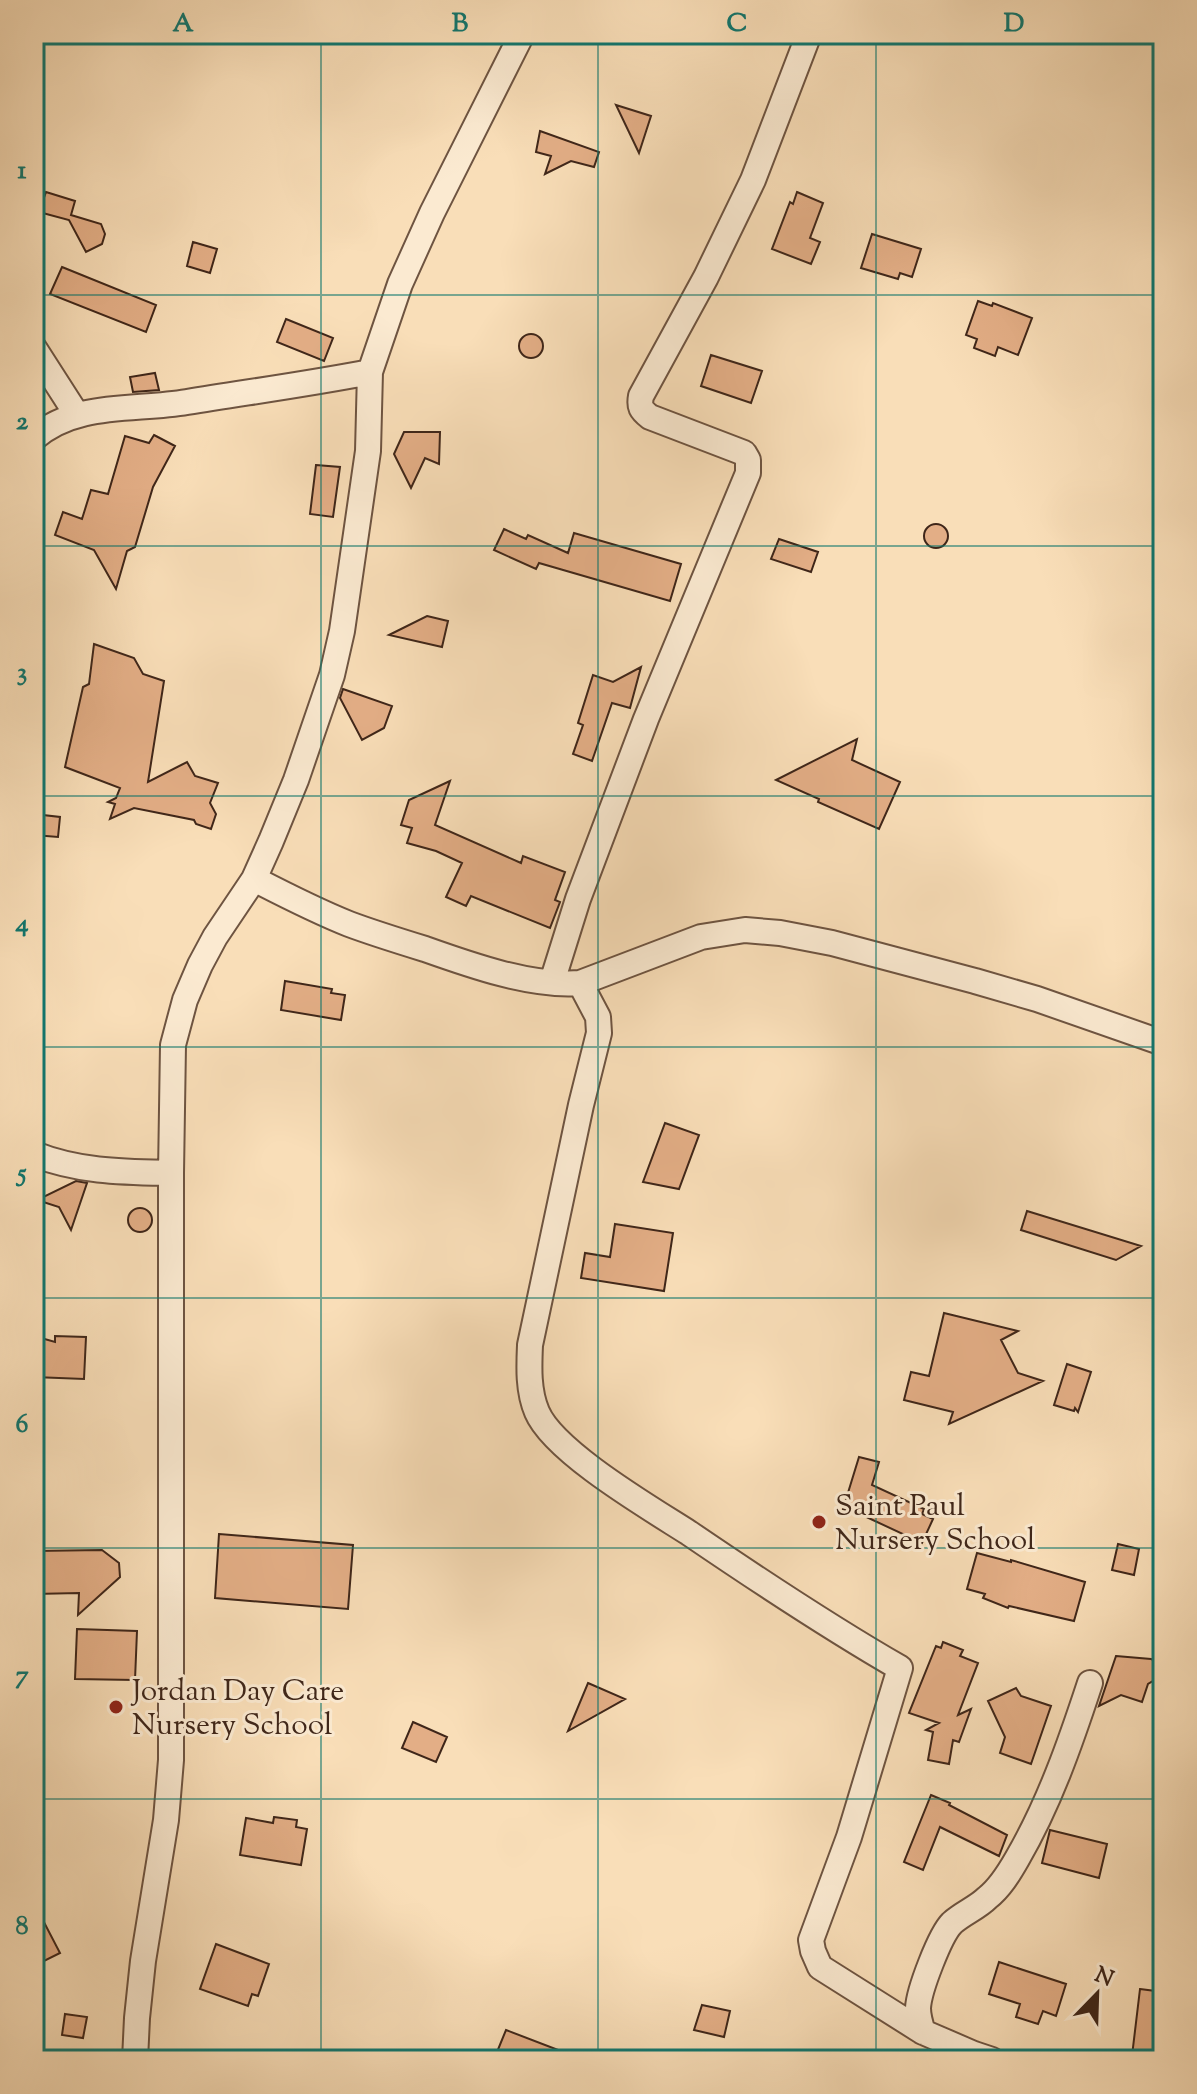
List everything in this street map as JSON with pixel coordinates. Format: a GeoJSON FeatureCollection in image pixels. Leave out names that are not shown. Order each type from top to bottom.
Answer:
{"type":"FeatureCollection","features":[{"type":"Feature","properties":{"kind":"street"},"geometry":{"type":"LineString","coordinates":[[135,2060],[143,1961],[166,1820],[171,1760],[173,1045],[185,1000],[200,965],[254,879],[296,780],[336,660],[368,451],[370,372],[407,270],[432,213],[522,34]]}},
{"type":"Feature","properties":{"kind":"street"},"geometry":{"type":"LineString","coordinates":[[552,982],[578,899],[646,719],[748,473],[748,460],[744,453],[650,417],[639,405],[641,396],[706,277],[753,180],[809,34]]}},
{"type":"Feature","properties":{"kind":"street"},"geometry":{"type":"LineString","coordinates":[[34,348],[77,415]]}},
{"type":"Feature","properties":{"kind":"street"},"geometry":{"type":"LineString","coordinates":[[34,438],[53,424],[106,409],[185,402],[370,372]]}},
{"type":"Feature","properties":{"kind":"street"},"geometry":{"type":"LineString","coordinates":[[254,879],[351,925],[462,962],[512,975],[566,984],[580,983],[701,937],[745,930],[769,932],[832,943],[975,981],[1163,1043]]}},
{"type":"Feature","properties":{"kind":"street"},"geometry":{"type":"LineString","coordinates":[[580,983],[598,1017],[599,1033],[530,1345],[529,1378],[537,1412],[553,1435],[598,1472],[791,1603],[900,1668],[849,1837],[811,1940],[813,1951],[820,1967],[923,2032],[992,2060]]}},
{"type":"Feature","properties":{"kind":"street"},"geometry":{"type":"LineString","coordinates":[[34,1154],[84,1169],[171,1173]]}},
{"type":"Feature","properties":{"kind":"street"},"geometry":{"type":"LineString","coordinates":[[923,2032],[919,2021],[919,1999],[944,1934],[954,1922],[986,1899],[1016,1860],[1053,1787],[1090,1683]]}},
{"type":"Feature","properties":{"kind":"building"},"geometry":{"type":"Polygon","coordinates":[[[616,105],[651,116],[639,153],[616,105]]]}},
{"type":"Feature","properties":{"kind":"building"},"geometry":{"type":"Polygon","coordinates":[[[540,131],[599,152],[594,167],[571,161],[545,174],[551,156],[536,152],[540,131]]]}},
{"type":"Feature","properties":{"kind":"building"},"geometry":{"type":"Polygon","coordinates":[[[46,192],[75,201],[71,215],[101,224],[105,234],[102,244],[86,252],[69,220],[39,212],[46,192]]]}},
{"type":"Feature","properties":{"kind":"building"},"geometry":{"type":"Polygon","coordinates":[[[797,192],[823,203],[810,238],[820,242],[811,264],[772,249],[797,192]]]}},
{"type":"Feature","properties":{"kind":"building"},"geometry":{"type":"Polygon","coordinates":[[[872,234],[921,249],[912,277],[900,273],[898,279],[861,268],[872,234]]]}},
{"type":"Feature","properties":{"kind":"building"},"geometry":{"type":"Polygon","coordinates":[[[193,242],[217,249],[210,273],[187,266],[193,242]]]}},
{"type":"Feature","properties":{"kind":"building"},"geometry":{"type":"Polygon","coordinates":[[[62,267],[156,305],[146,332],[50,294],[62,267]]]}},
{"type":"Feature","properties":{"kind":"building"},"geometry":{"type":"Polygon","coordinates":[[[978,301],[992,306],[993,303],[1032,318],[1018,355],[998,347],[995,356],[974,348],[977,339],[966,335],[978,301]]]}},
{"type":"Feature","properties":{"kind":"building"},"geometry":{"type":"Polygon","coordinates":[[[286,319],[333,338],[324,361],[277,342],[286,319]]]}},
{"type":"Feature","properties":{"kind":"building"},"geometry":{"type":"Polygon","coordinates":[[[531,334],[540,337],[543,346],[540,355],[531,358],[522,355],[519,346],[522,337],[531,334]]]}},
{"type":"Feature","properties":{"kind":"building"},"geometry":{"type":"Polygon","coordinates":[[[711,355],[762,371],[751,403],[701,386],[711,355]]]}},
{"type":"Feature","properties":{"kind":"building"},"geometry":{"type":"Polygon","coordinates":[[[155,373],[159,390],[133,392],[130,377],[155,373]]]}},
{"type":"Feature","properties":{"kind":"building"},"geometry":{"type":"Polygon","coordinates":[[[404,432],[440,432],[439,464],[425,458],[411,488],[394,454],[404,432]]]}},
{"type":"Feature","properties":{"kind":"building"},"geometry":{"type":"Polygon","coordinates":[[[154,435],[175,446],[153,487],[135,547],[127,551],[116,589],[94,550],[55,535],[63,512],[82,519],[91,490],[108,494],[125,436],[149,443],[154,435]]]}},
{"type":"Feature","properties":{"kind":"building"},"geometry":{"type":"Polygon","coordinates":[[[316,465],[340,467],[333,517],[310,514],[316,465]]]}},
{"type":"Feature","properties":{"kind":"building"},"geometry":{"type":"Polygon","coordinates":[[[936,524],[945,527],[948,536],[945,545],[936,548],[927,545],[924,536],[927,527],[936,524]]]}},
{"type":"Feature","properties":{"kind":"building"},"geometry":{"type":"Polygon","coordinates":[[[504,529],[526,539],[528,535],[568,553],[574,533],[681,564],[670,601],[539,563],[536,569],[494,550],[504,529]]]}},
{"type":"Feature","properties":{"kind":"building"},"geometry":{"type":"Polygon","coordinates":[[[779,539],[818,552],[811,572],[771,559],[779,539]]]}},
{"type":"Feature","properties":{"kind":"building"},"geometry":{"type":"Polygon","coordinates":[[[427,616],[448,621],[442,647],[389,635],[427,616]]]}},
{"type":"Feature","properties":{"kind":"building"},"geometry":{"type":"Polygon","coordinates":[[[94,644],[134,658],[143,674],[164,681],[148,782],[187,762],[195,776],[218,783],[210,803],[216,814],[211,829],[196,824],[194,820],[134,808],[110,819],[115,804],[108,802],[116,798],[120,788],[65,767],[83,687],[89,684],[94,644]]]}},
{"type":"Feature","properties":{"kind":"building"},"geometry":{"type":"Polygon","coordinates":[[[641,667],[630,708],[612,703],[592,761],[573,754],[583,725],[578,723],[593,675],[613,682],[641,667]]]}},
{"type":"Feature","properties":{"kind":"building"},"geometry":{"type":"Polygon","coordinates":[[[343,689],[392,706],[384,728],[362,740],[340,698],[343,689]]]}},
{"type":"Feature","properties":{"kind":"building"},"geometry":{"type":"Polygon","coordinates":[[[857,739],[852,760],[900,782],[879,829],[776,780],[857,739]]]}},
{"type":"Feature","properties":{"kind":"building"},"geometry":{"type":"Polygon","coordinates":[[[450,781],[435,825],[521,863],[523,856],[565,872],[555,900],[560,902],[550,928],[471,896],[466,906],[446,897],[462,863],[407,843],[412,828],[401,825],[409,800],[450,781]]]}},
{"type":"Feature","properties":{"kind":"building"},"geometry":{"type":"Polygon","coordinates":[[[34,814],[60,817],[58,837],[34,835],[34,814]]]}},
{"type":"Feature","properties":{"kind":"building"},"geometry":{"type":"Polygon","coordinates":[[[285,981],[332,989],[331,993],[345,995],[341,1020],[281,1010],[285,981]]]}},
{"type":"Feature","properties":{"kind":"building"},"geometry":{"type":"Polygon","coordinates":[[[665,1123],[699,1135],[679,1189],[643,1182],[665,1123]]]}},
{"type":"Feature","properties":{"kind":"building"},"geometry":{"type":"Polygon","coordinates":[[[76,1181],[87,1183],[71,1230],[59,1207],[37,1200],[76,1181]]]}},
{"type":"Feature","properties":{"kind":"building"},"geometry":{"type":"Polygon","coordinates":[[[140,1208],[149,1211],[152,1220],[149,1229],[140,1232],[131,1229],[128,1220],[131,1211],[140,1208]]]}},
{"type":"Feature","properties":{"kind":"building"},"geometry":{"type":"Polygon","coordinates":[[[1027,1211],[1141,1246],[1116,1260],[1021,1230],[1027,1211]]]}},
{"type":"Feature","properties":{"kind":"building"},"geometry":{"type":"Polygon","coordinates":[[[615,1224],[673,1233],[664,1291],[581,1278],[585,1253],[610,1257],[615,1224]]]}},
{"type":"Feature","properties":{"kind":"building"},"geometry":{"type":"Polygon","coordinates":[[[944,1313],[1018,1331],[1001,1340],[1018,1373],[1043,1381],[949,1424],[953,1412],[904,1400],[911,1372],[929,1376],[944,1313]]]}},
{"type":"Feature","properties":{"kind":"building"},"geometry":{"type":"Polygon","coordinates":[[[34,1336],[55,1342],[55,1336],[86,1337],[84,1379],[34,1377],[34,1336]]]}},
{"type":"Feature","properties":{"kind":"building"},"geometry":{"type":"Polygon","coordinates":[[[1067,1364],[1091,1372],[1078,1412],[1075,1408],[1074,1411],[1054,1405],[1067,1364]]]}},
{"type":"Feature","properties":{"kind":"building"},"geometry":{"type":"Polygon","coordinates":[[[859,1457],[879,1462],[872,1485],[924,1509],[922,1514],[933,1519],[922,1543],[843,1509],[859,1457]]]}},
{"type":"Feature","properties":{"kind":"building"},"geometry":{"type":"Polygon","coordinates":[[[219,1534],[353,1545],[348,1609],[215,1598],[219,1534]]]}},
{"type":"Feature","properties":{"kind":"building"},"geometry":{"type":"Polygon","coordinates":[[[1118,1544],[1139,1549],[1134,1575],[1112,1570],[1118,1544]]]}},
{"type":"Feature","properties":{"kind":"building"},"geometry":{"type":"Polygon","coordinates":[[[102,1550],[119,1563],[120,1577],[78,1615],[79,1593],[34,1594],[34,1551],[102,1550]]]}},
{"type":"Feature","properties":{"kind":"building"},"geometry":{"type":"Polygon","coordinates":[[[977,1553],[1085,1582],[1074,1621],[1008,1608],[983,1598],[985,1594],[967,1589],[977,1553]]]}},
{"type":"Feature","properties":{"kind":"building"},"geometry":{"type":"Polygon","coordinates":[[[77,1629],[137,1631],[135,1680],[75,1679],[77,1629]]]}},
{"type":"Feature","properties":{"kind":"building"},"geometry":{"type":"Polygon","coordinates":[[[943,1642],[963,1650],[960,1656],[978,1663],[958,1715],[971,1709],[959,1742],[953,1740],[949,1764],[928,1760],[933,1732],[926,1730],[939,1723],[909,1713],[936,1646],[941,1648],[943,1642]]]}},
{"type":"Feature","properties":{"kind":"building"},"geometry":{"type":"Polygon","coordinates":[[[1116,1656],[1151,1659],[1163,1664],[1163,1675],[1148,1684],[1142,1702],[1121,1695],[1099,1706],[1116,1656]]]}},
{"type":"Feature","properties":{"kind":"building"},"geometry":{"type":"Polygon","coordinates":[[[588,1683],[625,1699],[568,1731],[588,1683]]]}},
{"type":"Feature","properties":{"kind":"building"},"geometry":{"type":"Polygon","coordinates":[[[1016,1688],[1021,1696],[1051,1706],[1031,1764],[1000,1753],[1005,1737],[988,1701],[1016,1688]]]}},
{"type":"Feature","properties":{"kind":"building"},"geometry":{"type":"Polygon","coordinates":[[[413,1722],[447,1737],[436,1762],[402,1748],[413,1722]]]}},
{"type":"Feature","properties":{"kind":"building"},"geometry":{"type":"Polygon","coordinates":[[[931,1795],[1007,1835],[999,1856],[940,1827],[923,1870],[904,1862],[931,1795]]]}},
{"type":"Feature","properties":{"kind":"building"},"geometry":{"type":"Polygon","coordinates":[[[274,1817],[297,1820],[296,1827],[307,1829],[301,1865],[240,1855],[246,1818],[273,1823],[274,1817]]]}},
{"type":"Feature","properties":{"kind":"building"},"geometry":{"type":"Polygon","coordinates":[[[1050,1830],[1107,1844],[1099,1878],[1042,1863],[1050,1830]]]}},
{"type":"Feature","properties":{"kind":"building"},"geometry":{"type":"Polygon","coordinates":[[[34,1903],[60,1953],[34,1966],[34,1903]]]}},
{"type":"Feature","properties":{"kind":"building"},"geometry":{"type":"Polygon","coordinates":[[[216,1944],[269,1964],[258,1996],[252,1994],[248,2006],[200,1989],[216,1944]]]}},
{"type":"Feature","properties":{"kind":"building"},"geometry":{"type":"Polygon","coordinates":[[[999,1962],[1066,1984],[1056,2016],[1043,2011],[1038,2024],[1016,2017],[1020,2004],[989,1994],[999,1962]]]}},
{"type":"Feature","properties":{"kind":"building"},"geometry":{"type":"Polygon","coordinates":[[[1140,1989],[1163,1992],[1163,2060],[1132,2056],[1140,1989]]]}},
{"type":"Feature","properties":{"kind":"building"},"geometry":{"type":"Polygon","coordinates":[[[702,2005],[730,2011],[724,2037],[694,2030],[702,2005]]]}},
{"type":"Feature","properties":{"kind":"building"},"geometry":{"type":"Polygon","coordinates":[[[65,2014],[87,2017],[83,2038],[62,2035],[65,2014]]]}},
{"type":"Feature","properties":{"kind":"building"},"geometry":{"type":"Polygon","coordinates":[[[506,2030],[579,2060],[518,2060],[497,2052],[506,2030]]]}},
{"type":"Feature","properties":{"kind":"place","name":"Saint Paul Nursery School"},"geometry":{"type":"Point","coordinates":[819,1522]}},
{"type":"Feature","properties":{"kind":"place","name":"Jordan Day Care Nursery School"},"geometry":{"type":"Point","coordinates":[116,1707]}}]}
